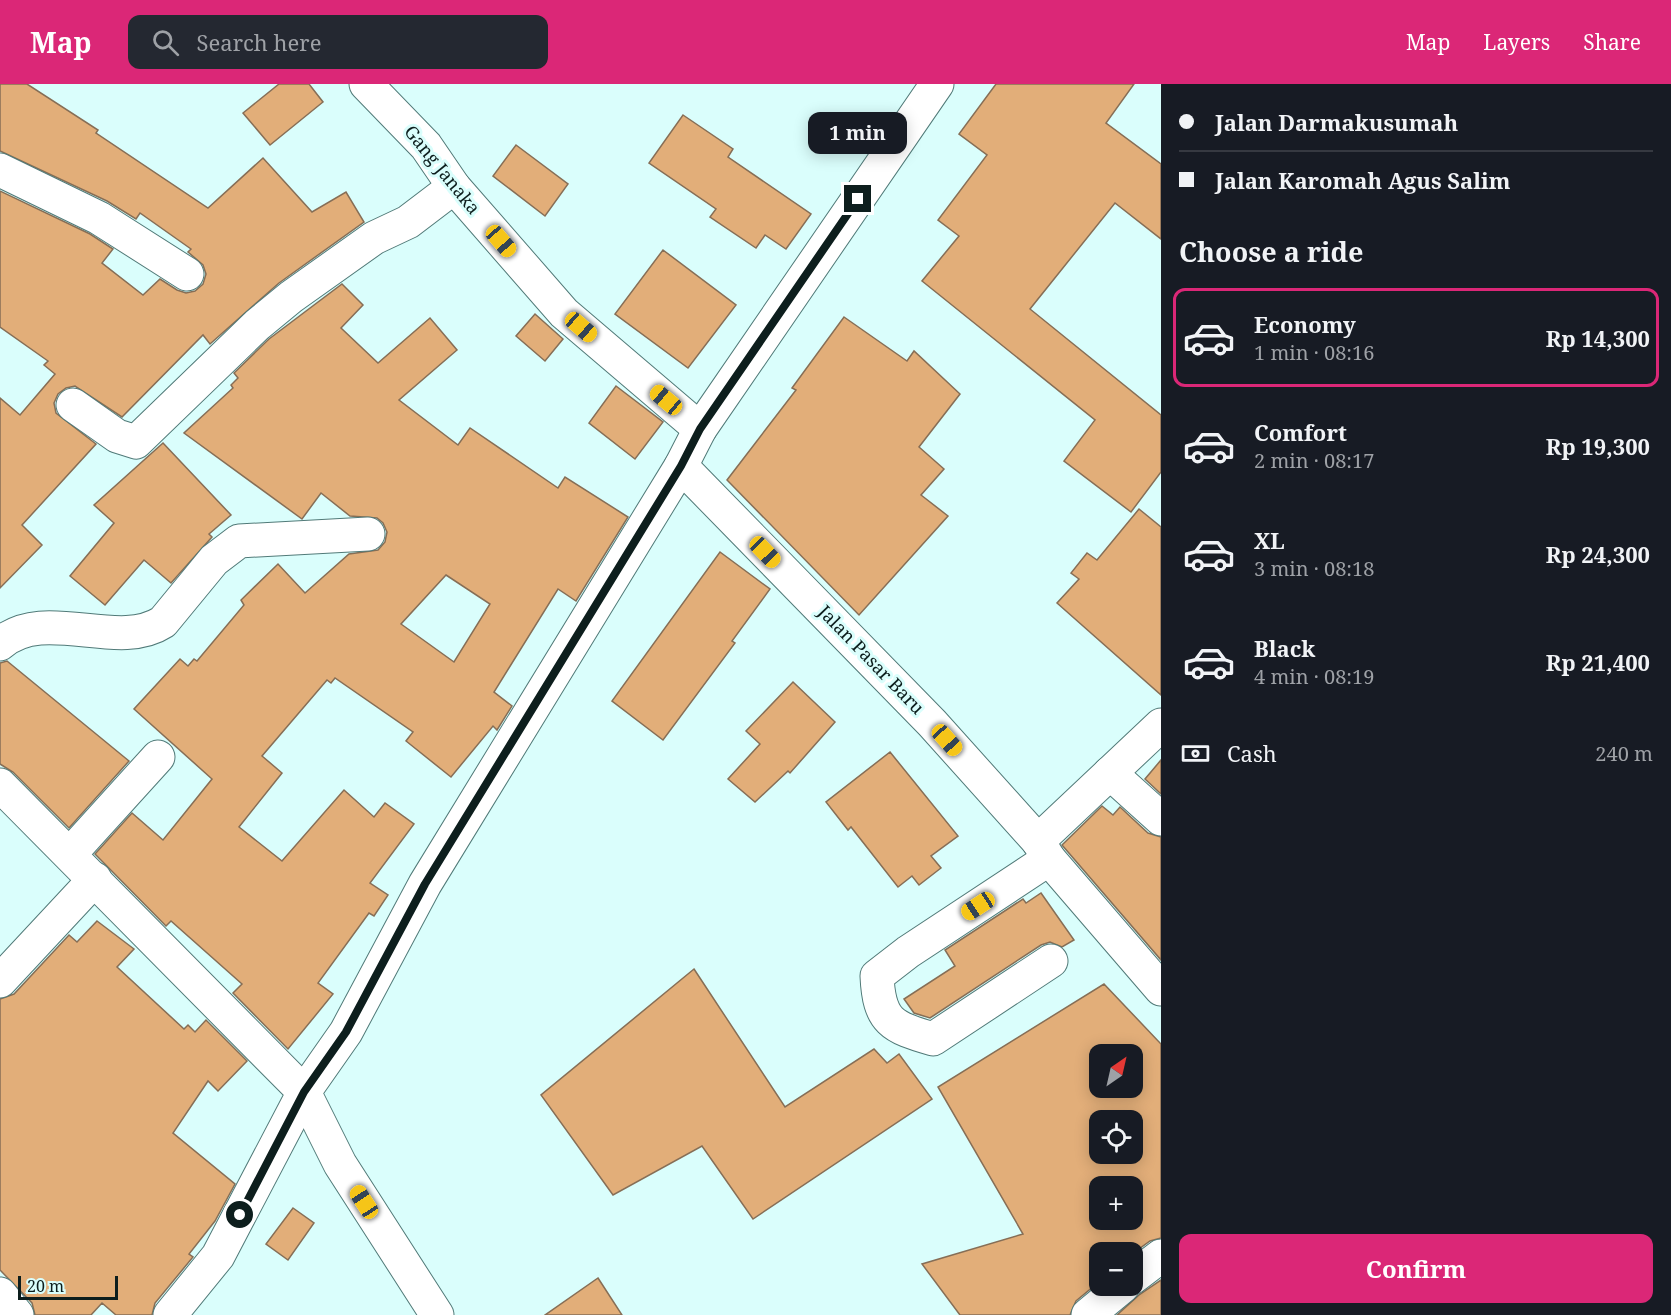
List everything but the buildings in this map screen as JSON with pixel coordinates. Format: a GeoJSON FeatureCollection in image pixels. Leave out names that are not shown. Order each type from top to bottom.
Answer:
{"type":"FeatureCollection","features":[{"type":"Feature","properties":{"kind":"street","name":"Gang Janaka"},"geometry":{"type":"LineString","coordinates":[[366,84],[426,146],[454,187],[564,313],[700,429]]}},
{"type":"Feature","properties":{"kind":"street"},"geometry":{"type":"LineString","coordinates":[[170,1315],[218,1256],[304,1092],[346,1032],[425,884],[681,466],[700,429],[937,84]]}},
{"type":"Feature","properties":{"kind":"street"},"geometry":{"type":"LineString","coordinates":[[0,170],[99,218],[187,274]]}},
{"type":"Feature","properties":{"kind":"street"},"geometry":{"type":"LineString","coordinates":[[73,405],[117,436],[136,442],[257,325],[291,297],[374,238],[408,222],[454,187]]}},
{"type":"Feature","properties":{"kind":"street","name":"Jalan Pasar Baru"},"geometry":{"type":"LineString","coordinates":[[681,466],[932,723],[1161,989]]}},
{"type":"Feature","properties":{"kind":"street"},"geometry":{"type":"LineString","coordinates":[[0,644],[8,638],[34,630],[121,631],[153,628],[164,622],[214,560],[239,541],[368,534]]}},
{"type":"Feature","properties":{"kind":"street"},"geometry":{"type":"LineString","coordinates":[[1051,961],[933,1039],[901,1030],[887,1020],[878,998],[877,976],[1043,850],[1110,773],[1161,725]]}},
{"type":"Feature","properties":{"kind":"street"},"geometry":{"type":"LineString","coordinates":[[70,854],[158,756]]}},
{"type":"Feature","properties":{"kind":"street"},"geometry":{"type":"LineString","coordinates":[[1110,773],[1161,819]]}},
{"type":"Feature","properties":{"kind":"street"},"geometry":{"type":"LineString","coordinates":[[0,785],[304,1092],[340,1164],[437,1315]]}},
{"type":"Feature","properties":{"kind":"street"},"geometry":{"type":"LineString","coordinates":[[0,981],[95,879]]}},
{"type":"Feature","properties":{"kind":"street"},"geometry":{"type":"LineString","coordinates":[[1143,1270],[1161,1256]]}},
{"type":"Feature","properties":{"kind":"street"},"geometry":{"type":"LineString","coordinates":[[0,1294],[17,1315]]}},
{"type":"Feature","properties":{"kind":"street"},"geometry":{"type":"LineString","coordinates":[[1088,1315],[1111,1296]]}},
{"type":"Feature","properties":{"kind":"route"},"geometry":{"type":"LineString","coordinates":[[240,1215],[304,1092],[346,1032],[425,884],[681,466],[700,429],[858,199]]}}]}
